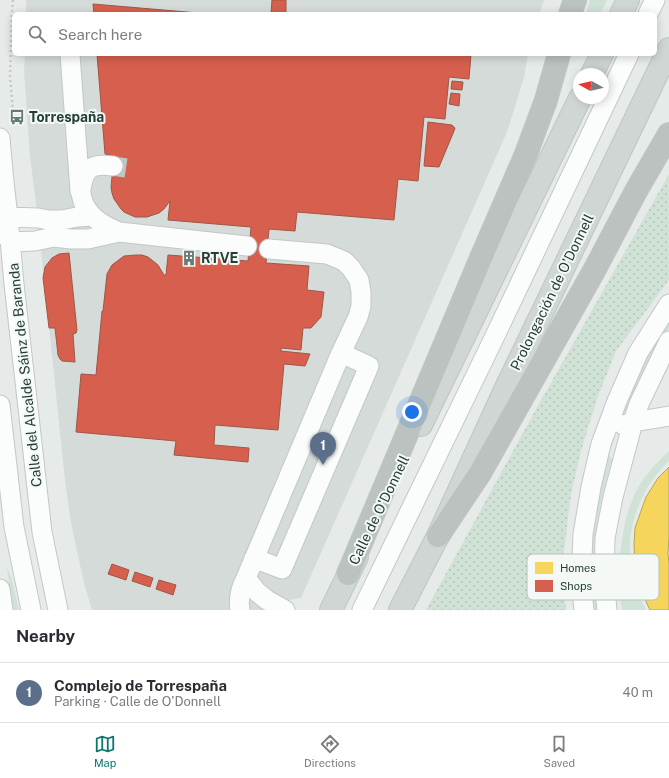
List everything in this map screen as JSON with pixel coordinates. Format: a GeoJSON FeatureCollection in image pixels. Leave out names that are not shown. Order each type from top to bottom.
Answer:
{"type":"FeatureCollection","features":[{"type":"Feature","properties":{"kind":"highway"},"geometry":{"type":"LineString","coordinates":[[571,12],[574,0]]}},
{"type":"Feature","properties":{"kind":"highway"},"geometry":{"type":"LineString","coordinates":[[348,574],[480,258],[526,154],[546,100],[558,56]]}},
{"type":"Feature","properties":{"kind":"highway"},"geometry":{"type":"LineString","coordinates":[[438,536],[480,473],[669,134]]}},
{"type":"Feature","properties":{"kind":"main road"},"geometry":{"type":"LineString","coordinates":[[622,12],[628,0]]}},
{"type":"Feature","properties":{"kind":"main road","name":"Prolongación de O'Donnell"},"geometry":{"type":"LineString","coordinates":[[438,536],[504,392],[669,49]]}},
{"type":"Feature","properties":{"kind":"main road"},"geometry":{"type":"LineString","coordinates":[[595,68],[601,56]]}},
{"type":"Feature","properties":{"kind":"main road","name":"Calle de O'Donnell"},"geometry":{"type":"LineString","coordinates":[[330,609],[577,104]]}},
{"type":"Feature","properties":{"kind":"main road"},"geometry":{"type":"LineString","coordinates":[[400,610],[438,536]]}},
{"type":"Feature","properties":{"kind":"street"},"geometry":{"type":"LineString","coordinates":[[649,12],[655,0]]}},
{"type":"Feature","properties":{"kind":"street"},"geometry":{"type":"LineString","coordinates":[[70,56],[80,191],[84,204],[92,216],[100,223],[119,232]]}},
{"type":"Feature","properties":{"kind":"street","name":"Calle de O'Donnell"},"geometry":{"type":"LineString","coordinates":[[362,610],[628,56]]}},
{"type":"Feature","properties":{"kind":"street","name":"Calle del Alcalde Sáinz de Baranda"},"geometry":{"type":"LineString","coordinates":[[7,132],[4,182],[4,222],[11,242],[42,532],[58,610]]}},
{"type":"Feature","properties":{"kind":"street"},"geometry":{"type":"LineString","coordinates":[[80,191],[83,178],[88,169],[103,164],[113,166]]}},
{"type":"Feature","properties":{"kind":"street"},"geometry":{"type":"LineString","coordinates":[[4,222],[38,218],[62,220],[92,216]]}},
{"type":"Feature","properties":{"kind":"street"},"geometry":{"type":"LineString","coordinates":[[11,242],[35,241],[54,237],[71,240],[88,239],[119,232],[247,246]]}},
{"type":"Feature","properties":{"kind":"street"},"geometry":{"type":"LineString","coordinates":[[240,607],[241,587],[361,306],[359,280],[344,261],[328,254],[270,249]]}},
{"type":"Feature","properties":{"kind":"street"},"geometry":{"type":"LineString","coordinates":[[582,554],[583,534],[591,487],[601,444],[617,401],[638,353],[669,304]]}},
{"type":"Feature","properties":{"kind":"street"},"geometry":{"type":"LineString","coordinates":[[605,554],[605,538],[613,497],[633,422],[639,404],[669,341]]}},
{"type":"Feature","properties":{"kind":"street"},"geometry":{"type":"LineString","coordinates":[[254,558],[282,569],[369,366],[341,353]]}},
{"type":"Feature","properties":{"kind":"street","name":"Calle del Alcalde Sáinz de Baranda"},"geometry":{"type":"LineString","coordinates":[[0,405],[14,526],[30,610]]}},
{"type":"Feature","properties":{"kind":"street"},"geometry":{"type":"LineString","coordinates":[[601,444],[611,431],[618,427],[633,422],[669,416]]}},
{"type":"Feature","properties":{"kind":"street"},"geometry":{"type":"LineString","coordinates":[[246,578],[257,592],[267,600],[286,610]]}},
{"type":"Feature","properties":{"kind":"street"},"geometry":{"type":"LineString","coordinates":[[0,589],[3,610]]}},
{"type":"Feature","properties":{"kind":"street"},"geometry":{"type":"LineString","coordinates":[[583,600],[584,610]]}},
{"type":"Feature","properties":{"kind":"street"},"geometry":{"type":"LineString","coordinates":[[606,600],[607,610]]}},
{"type":"Feature","properties":{"kind":"path"},"geometry":{"type":"LineString","coordinates":[[7,132],[13,0]]}},
{"type":"Feature","properties":{"kind":"shaded area"},"geometry":{"type":"Polygon","coordinates":[[[26,0],[544,0],[540,12],[26,12],[26,0]]]}},
{"type":"Feature","properties":{"kind":"shaded area"},"geometry":{"type":"Polygon","coordinates":[[[25,56],[528,56],[524,77],[508,129],[301,598],[282,601],[278,610],[92,610],[84,583],[71,523],[65,480],[30,156],[24,70],[25,56]]]}},
{"type":"Feature","properties":{"kind":"green space"},"geometry":{"type":"Polygon","coordinates":[[[590,0],[607,0],[601,12],[587,12],[590,0]]]}},
{"type":"Feature","properties":{"kind":"green space"},"geometry":{"type":"Polygon","coordinates":[[[669,174],[669,280],[616,351],[597,399],[582,447],[571,494],[564,554],[527,554],[527,600],[565,600],[566,610],[426,610],[530,420],[669,174]]]}},
{"type":"Feature","properties":{"kind":"green space"},"geometry":{"type":"Polygon","coordinates":[[[669,317],[669,328],[651,359],[626,413],[622,413],[647,356],[669,317]]]}},
{"type":"Feature","properties":{"kind":"green space"},"geometry":{"type":"Polygon","coordinates":[[[669,451],[669,461],[657,473],[640,502],[634,518],[630,554],[621,554],[624,526],[635,494],[642,481],[669,451]]]}},
{"type":"Feature","properties":{"kind":"green space"},"geometry":{"type":"Polygon","coordinates":[[[609,456],[612,460],[600,507],[594,554],[590,554],[591,531],[607,458],[609,456]]]}},
{"type":"Feature","properties":{"kind":"green space"},"geometry":{"type":"Polygon","coordinates":[[[7,567],[12,580],[19,610],[12,610],[7,567]]]}},
{"type":"Feature","properties":{"kind":"green space"},"geometry":{"type":"Polygon","coordinates":[[[591,600],[597,600],[598,610],[592,610],[591,600]]]}},
{"type":"Feature","properties":{"kind":"green space"},"geometry":{"type":"Polygon","coordinates":[[[621,600],[641,600],[646,610],[622,610],[621,600]]]}},
{"type":"Feature","properties":{"kind":"building: Homes"},"geometry":{"type":"Polygon","coordinates":[[[669,467],[669,610],[650,610],[645,600],[659,600],[659,554],[634,554],[635,528],[646,497],[658,478],[669,467]]]}},
{"type":"Feature","properties":{"kind":"building: Shops"},"geometry":{"type":"Polygon","coordinates":[[[272,0],[286,0],[286,12],[271,12],[272,0]]]}},
{"type":"Feature","properties":{"kind":"building: Shops"},"geometry":{"type":"Polygon","coordinates":[[[93,4],[187,12],[94,12],[93,4]]]}},
{"type":"Feature","properties":{"kind":"building: Shops","name":"RTVE"},"geometry":{"type":"Polygon","coordinates":[[[97,56],[471,56],[469,79],[449,77],[445,119],[424,117],[418,181],[398,179],[394,220],[297,212],[295,231],[269,229],[266,263],[309,266],[307,290],[324,292],[321,317],[311,328],[303,328],[301,350],[281,348],[281,351],[310,354],[305,366],[284,364],[278,430],[215,425],[214,445],[249,448],[248,462],[174,455],[176,441],[76,432],[81,374],[96,375],[107,274],[112,265],[124,256],[142,255],[148,257],[158,265],[164,275],[166,275],[168,255],[248,261],[251,227],[168,220],[170,201],[159,213],[147,217],[135,217],[124,212],[114,199],[112,193],[111,187],[114,156],[105,154],[97,56]]]}},
{"type":"Feature","properties":{"kind":"building: Shops"},"geometry":{"type":"Polygon","coordinates":[[[452,81],[463,82],[462,90],[451,89],[452,81]]]}},
{"type":"Feature","properties":{"kind":"building: Shops"},"geometry":{"type":"Polygon","coordinates":[[[451,93],[460,94],[459,106],[449,104],[451,93]]]}},
{"type":"Feature","properties":{"kind":"building: Shops"},"geometry":{"type":"Polygon","coordinates":[[[428,122],[452,125],[455,128],[439,167],[424,166],[428,122]]]}},
{"type":"Feature","properties":{"kind":"building: Shops"},"geometry":{"type":"Polygon","coordinates":[[[69,253],[77,330],[76,333],[73,334],[75,362],[62,361],[58,355],[55,328],[49,328],[43,278],[45,267],[52,258],[59,254],[69,253]]]}},
{"type":"Feature","properties":{"kind":"building: Shops"},"geometry":{"type":"Polygon","coordinates":[[[112,564],[129,570],[126,580],[108,574],[112,564]]]}},
{"type":"Feature","properties":{"kind":"building: Shops"},"geometry":{"type":"Polygon","coordinates":[[[135,572],[153,578],[150,587],[132,581],[135,572]]]}},
{"type":"Feature","properties":{"kind":"building: Shops"},"geometry":{"type":"Polygon","coordinates":[[[159,580],[176,585],[173,595],[156,589],[159,580]]]}},
{"type":"Feature","properties":{"kind":"tunnel"},"geometry":{"type":"LineString","coordinates":[[113,166],[126,168]]}},
{"type":"Feature","properties":{"kind":"place","name":"Torrespaña"},"geometry":{"type":"Point","coordinates":[17,117]}},
{"type":"Feature","properties":{"kind":"place","name":"RTVE"},"geometry":{"type":"Point","coordinates":[189,258]}},
{"type":"Feature","properties":{"kind":"place","name":"Complejo de Torrespaña"},"geometry":{"type":"Point","coordinates":[323,465]}}]}
